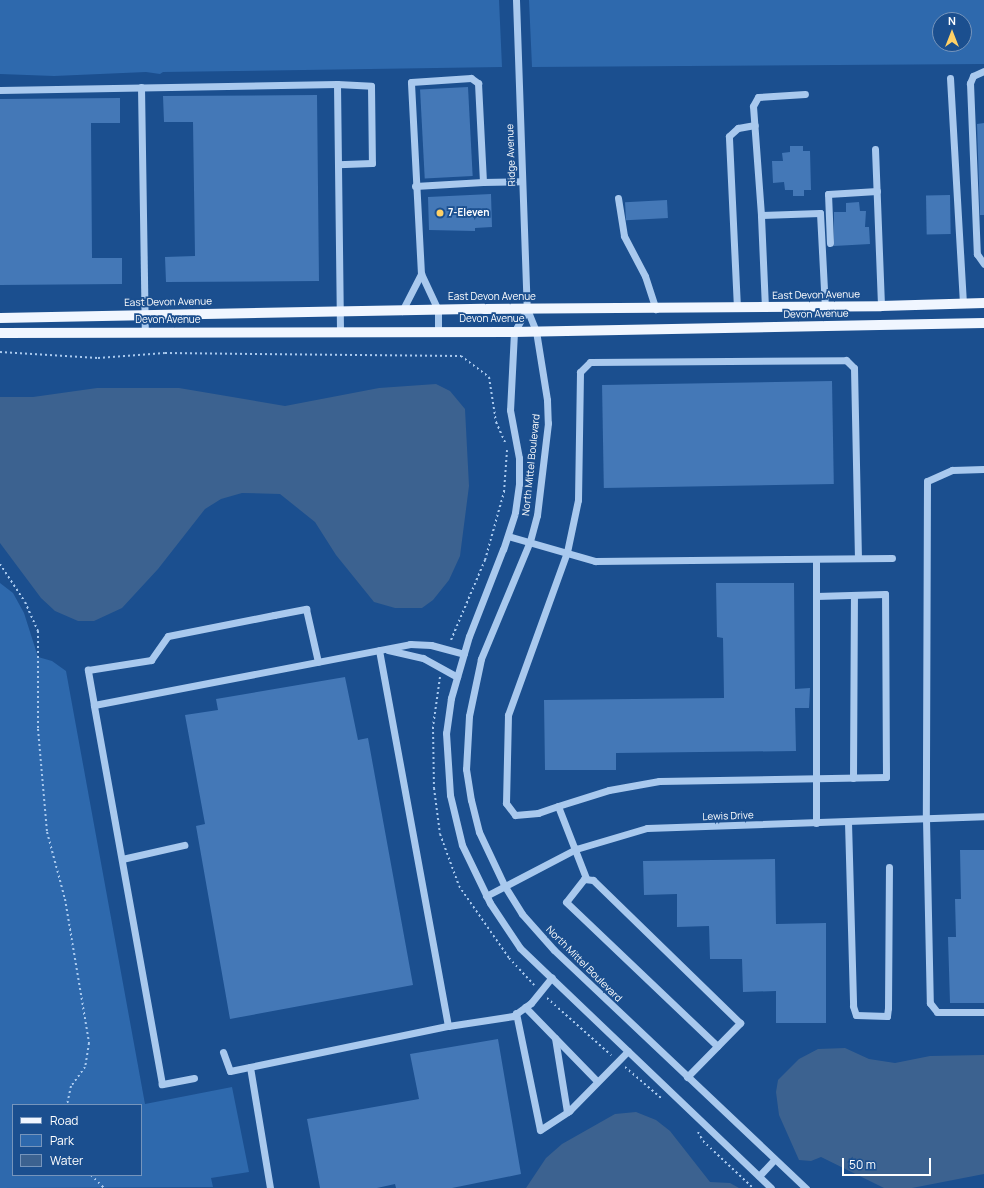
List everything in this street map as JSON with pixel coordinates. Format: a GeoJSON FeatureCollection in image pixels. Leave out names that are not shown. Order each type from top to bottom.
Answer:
{"type":"FeatureCollection","features":[{"type":"Feature","properties":{"kind":"main road","name":"East Devon Avenue"},"geometry":{"type":"LineString","coordinates":[[0,318],[145,314],[526,309],[765,308],[984,303]]}},
{"type":"Feature","properties":{"kind":"main road","name":"Devon Avenue"},"geometry":{"type":"LineString","coordinates":[[0,333],[438,330],[514,332],[984,323]]}},
{"type":"Feature","properties":{"kind":"street","name":"Ridge Avenue"},"geometry":{"type":"LineString","coordinates":[[516,0],[526,309]]}},
{"type":"Feature","properties":{"kind":"street"},"geometry":{"type":"LineString","coordinates":[[984,71],[973,76],[970,83],[978,254],[984,264]]}},
{"type":"Feature","properties":{"kind":"street"},"geometry":{"type":"LineString","coordinates":[[438,330],[438,310],[421,274],[410,82],[471,78],[478,83],[483,182]]}},
{"type":"Feature","properties":{"kind":"street"},"geometry":{"type":"LineString","coordinates":[[950,78],[963,303]]}},
{"type":"Feature","properties":{"kind":"street"},"geometry":{"type":"LineString","coordinates":[[337,84],[340,331]]}},
{"type":"Feature","properties":{"kind":"street"},"geometry":{"type":"LineString","coordinates":[[0,90],[337,84],[371,86],[372,163],[338,164]]}},
{"type":"Feature","properties":{"kind":"street"},"geometry":{"type":"LineString","coordinates":[[141,87],[145,332]]}},
{"type":"Feature","properties":{"kind":"street"},"geometry":{"type":"LineString","coordinates":[[765,308],[761,215],[753,106],[758,98],[805,94]]}},
{"type":"Feature","properties":{"kind":"street"},"geometry":{"type":"LineString","coordinates":[[737,308],[729,136],[738,128],[755,125]]}},
{"type":"Feature","properties":{"kind":"street"},"geometry":{"type":"LineString","coordinates":[[875,149],[882,306]]}},
{"type":"Feature","properties":{"kind":"street"},"geometry":{"type":"LineString","coordinates":[[415,186],[522,181]]}},
{"type":"Feature","properties":{"kind":"street"},"geometry":{"type":"LineString","coordinates":[[830,243],[828,194],[877,191]]}},
{"type":"Feature","properties":{"kind":"street"},"geometry":{"type":"LineString","coordinates":[[618,198],[624,236],[645,276],[656,309]]}},
{"type":"Feature","properties":{"kind":"street"},"geometry":{"type":"LineString","coordinates":[[761,215],[820,213],[825,307]]}},
{"type":"Feature","properties":{"kind":"street"},"geometry":{"type":"LineString","coordinates":[[402,311],[421,274]]}},
{"type":"Feature","properties":{"kind":"street","name":"North Mittel Boulevard"},"geometry":{"type":"LineString","coordinates":[[526,309],[536,331],[547,400],[548,423],[537,515],[530,541],[481,658],[468,716],[466,769],[471,800],[480,832],[504,885],[522,914],[554,950],[774,1160],[806,1188]]}},
{"type":"Feature","properties":{"kind":"street","name":"North Mittel Boulevard"},"geometry":{"type":"LineString","coordinates":[[526,309],[514,332],[510,410],[519,458],[519,484],[508,536],[456,677],[446,733],[450,795],[462,845],[486,896],[520,948],[771,1188]]}},
{"type":"Feature","properties":{"kind":"street"},"geometry":{"type":"LineString","coordinates":[[816,596],[885,594],[886,777],[659,782],[609,790],[538,813],[515,815],[506,803],[508,715],[567,552],[578,500],[580,372],[590,362],[846,360],[854,368],[858,558]]}},
{"type":"Feature","properties":{"kind":"street"},"geometry":{"type":"LineString","coordinates":[[984,469],[952,470],[927,481],[926,819],[930,1003],[937,1012],[984,1012]]}},
{"type":"Feature","properties":{"kind":"street"},"geometry":{"type":"LineString","coordinates":[[508,536],[530,541],[595,561],[892,558]]}},
{"type":"Feature","properties":{"kind":"street"},"geometry":{"type":"LineString","coordinates":[[816,559],[818,778],[816,822]]}},
{"type":"Feature","properties":{"kind":"street"},"geometry":{"type":"LineString","coordinates":[[854,595],[854,778]]}},
{"type":"Feature","properties":{"kind":"street"},"geometry":{"type":"LineString","coordinates":[[194,1078],[162,1084],[88,670],[151,660],[168,636],[306,609],[318,662]]}},
{"type":"Feature","properties":{"kind":"street"},"geometry":{"type":"LineString","coordinates":[[94,705],[410,644],[431,645],[464,654]]}},
{"type":"Feature","properties":{"kind":"street"},"geometry":{"type":"LineString","coordinates":[[382,650],[423,658],[456,677]]}},
{"type":"Feature","properties":{"kind":"street"},"geometry":{"type":"LineString","coordinates":[[382,650],[448,1026]]}},
{"type":"Feature","properties":{"kind":"street"},"geometry":{"type":"LineString","coordinates":[[558,806],[586,878]]}},
{"type":"Feature","properties":{"kind":"street","name":"Lewis Drive"},"geometry":{"type":"LineString","coordinates":[[486,896],[504,885],[576,849],[647,828],[984,816]]}},
{"type":"Feature","properties":{"kind":"street"},"geometry":{"type":"LineString","coordinates":[[848,822],[853,1006],[856,1015],[887,1016],[889,867]]}},
{"type":"Feature","properties":{"kind":"street"},"geometry":{"type":"LineString","coordinates":[[122,859],[184,845]]}},
{"type":"Feature","properties":{"kind":"street"},"geometry":{"type":"LineString","coordinates":[[586,878],[593,880],[740,1023],[687,1077]]}},
{"type":"Feature","properties":{"kind":"street"},"geometry":{"type":"LineString","coordinates":[[586,878],[566,902],[717,1046]]}},
{"type":"Feature","properties":{"kind":"street"},"geometry":{"type":"LineString","coordinates":[[223,1052],[230,1071],[448,1026],[513,1016],[525,1007],[552,977]]}},
{"type":"Feature","properties":{"kind":"street"},"geometry":{"type":"LineString","coordinates":[[525,1007],[597,1081]]}},
{"type":"Feature","properties":{"kind":"street"},"geometry":{"type":"LineString","coordinates":[[516,1013],[540,1130],[567,1112],[628,1051]]}},
{"type":"Feature","properties":{"kind":"street"},"geometry":{"type":"LineString","coordinates":[[555,1038],[567,1112]]}},
{"type":"Feature","properties":{"kind":"street"},"geometry":{"type":"LineString","coordinates":[[250,1067],[270,1188]]}},
{"type":"Feature","properties":{"kind":"street"},"geometry":{"type":"LineString","coordinates":[[759,1176],[774,1160]]}},
{"type":"Feature","properties":{"kind":"path"},"geometry":{"type":"LineString","coordinates":[[0,564],[25,602],[38,631],[38,729],[47,832],[65,898],[90,1043],[85,1067],[71,1086],[66,1104]]}},
{"type":"Feature","properties":{"kind":"path"},"geometry":{"type":"LineString","coordinates":[[92,1176],[104,1188]]}},
{"type":"Feature","properties":{"kind":"green space"},"geometry":{"type":"Polygon","coordinates":[[[0,0],[499,0],[502,67],[163,72],[160,74],[146,72],[54,76],[0,74],[0,0]]]}},
{"type":"Feature","properties":{"kind":"green space"},"geometry":{"type":"Polygon","coordinates":[[[529,0],[984,0],[984,64],[532,67],[529,0]]]}},
{"type":"Feature","properties":{"kind":"green space"},"geometry":{"type":"Polygon","coordinates":[[[0,583],[13,593],[24,613],[38,657],[52,661],[66,671],[145,1104],[232,1087],[249,1172],[211,1178],[213,1187],[0,1188],[0,583]]]}},
{"type":"Feature","properties":{"kind":"water"},"geometry":{"type":"Polygon","coordinates":[[[436,384],[450,391],[465,409],[469,486],[460,556],[449,580],[433,600],[422,608],[395,608],[374,602],[336,555],[315,522],[280,494],[242,493],[221,499],[205,509],[158,569],[122,608],[94,621],[78,621],[55,611],[41,598],[0,543],[0,397],[33,397],[97,388],[179,388],[285,406],[379,388],[436,384]]]}},
{"type":"Feature","properties":{"kind":"water"},"geometry":{"type":"Polygon","coordinates":[[[845,1048],[869,1059],[895,1063],[930,1056],[984,1055],[984,1174],[912,1188],[884,1188],[821,1157],[811,1161],[799,1160],[779,1115],[776,1092],[778,1080],[799,1059],[818,1049],[845,1048]]]}},
{"type":"Feature","properties":{"kind":"water"},"geometry":{"type":"Polygon","coordinates":[[[636,1112],[656,1120],[670,1131],[710,1182],[730,1183],[739,1188],[526,1188],[546,1158],[562,1144],[615,1114],[636,1112]]]}},
{"type":"Feature","properties":{"kind":"building"},"geometry":{"type":"Polygon","coordinates":[[[468,87],[473,176],[425,178],[420,90],[468,87]]]}},
{"type":"Feature","properties":{"kind":"building"},"geometry":{"type":"Polygon","coordinates":[[[317,95],[319,281],[166,282],[165,257],[195,256],[193,122],[164,122],[163,96],[317,95]]]}},
{"type":"Feature","properties":{"kind":"building"},"geometry":{"type":"Polygon","coordinates":[[[120,98],[120,123],[91,123],[92,258],[122,258],[122,284],[0,285],[0,99],[120,98]]]}},
{"type":"Feature","properties":{"kind":"building"},"geometry":{"type":"Polygon","coordinates":[[[984,123],[984,215],[980,215],[977,124],[984,123]]]}},
{"type":"Feature","properties":{"kind":"building"},"geometry":{"type":"Polygon","coordinates":[[[790,146],[803,146],[803,151],[810,151],[811,190],[804,190],[804,196],[793,196],[793,190],[785,190],[784,182],[773,183],[772,161],[783,161],[782,153],[790,152],[790,146]]]}},
{"type":"Feature","properties":{"kind":"building"},"geometry":{"type":"Polygon","coordinates":[[[491,194],[492,227],[475,228],[475,231],[429,230],[428,197],[491,194]]]}},
{"type":"Feature","properties":{"kind":"building"},"geometry":{"type":"Polygon","coordinates":[[[926,195],[950,195],[951,234],[927,234],[926,195]]]}},
{"type":"Feature","properties":{"kind":"building"},"geometry":{"type":"Polygon","coordinates":[[[667,200],[668,218],[626,220],[625,202],[667,200]]]}},
{"type":"Feature","properties":{"kind":"building"},"geometry":{"type":"Polygon","coordinates":[[[859,202],[860,211],[866,211],[865,227],[869,227],[870,244],[834,246],[834,212],[846,212],[846,203],[859,202]]]}},
{"type":"Feature","properties":{"kind":"building"},"geometry":{"type":"Polygon","coordinates":[[[832,381],[834,484],[604,488],[602,385],[832,381]]]}},
{"type":"Feature","properties":{"kind":"building"},"geometry":{"type":"Polygon","coordinates":[[[716,583],[794,583],[795,689],[810,688],[809,708],[795,708],[796,751],[616,753],[616,770],[545,770],[544,700],[724,698],[723,638],[717,637],[716,583]]]}},
{"type":"Feature","properties":{"kind":"building"},"geometry":{"type":"Polygon","coordinates":[[[345,677],[358,740],[368,738],[413,985],[230,1019],[196,826],[205,824],[185,715],[218,710],[216,699],[345,677]]]}},
{"type":"Feature","properties":{"kind":"building"},"geometry":{"type":"Polygon","coordinates":[[[960,850],[984,850],[984,1003],[950,1003],[948,937],[956,937],[955,899],[961,899],[960,850]]]}},
{"type":"Feature","properties":{"kind":"building"},"geometry":{"type":"Polygon","coordinates":[[[775,859],[776,924],[826,923],[826,1023],[776,1023],[776,991],[743,992],[742,959],[710,959],[709,926],[677,927],[677,894],[644,895],[643,861],[775,859]]]}},
{"type":"Feature","properties":{"kind":"building"},"geometry":{"type":"Polygon","coordinates":[[[498,1039],[521,1174],[452,1188],[396,1188],[395,1184],[377,1188],[320,1188],[307,1119],[419,1099],[410,1054],[498,1039]]]}},
{"type":"Feature","properties":{"kind":"place","name":"7-Eleven"},"geometry":{"type":"Point","coordinates":[440,213]}}]}
